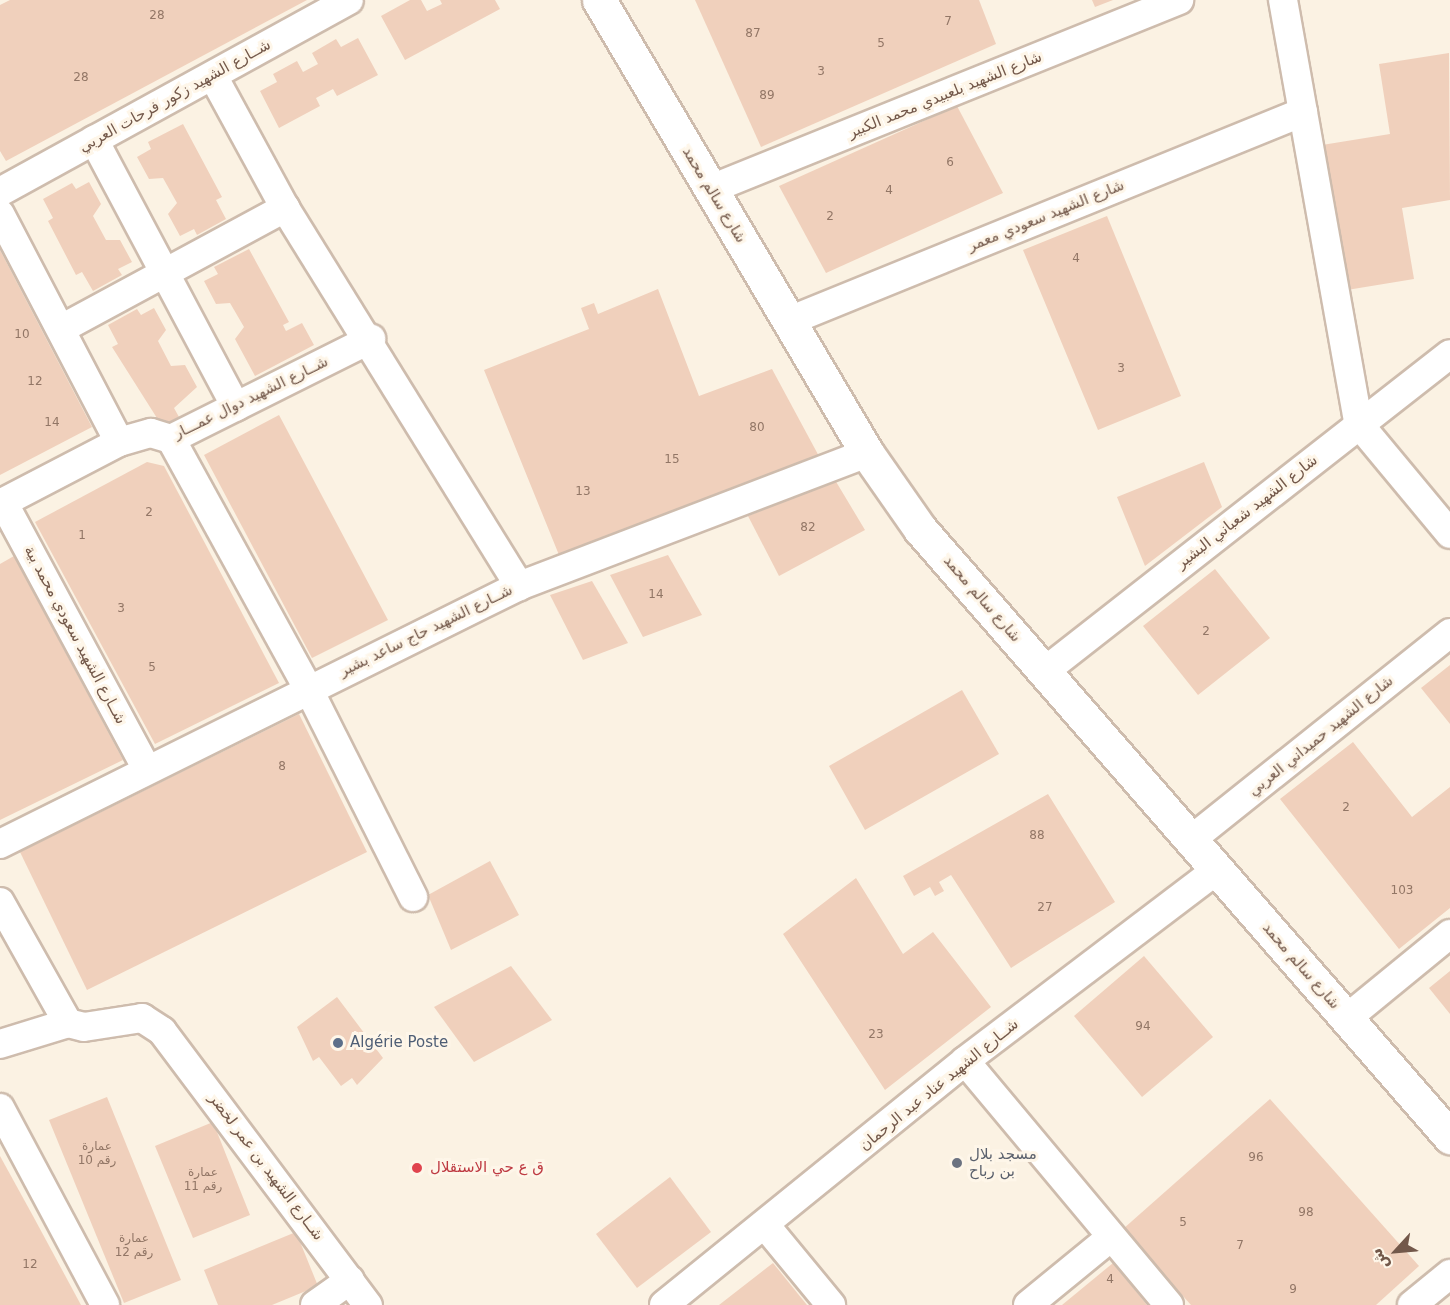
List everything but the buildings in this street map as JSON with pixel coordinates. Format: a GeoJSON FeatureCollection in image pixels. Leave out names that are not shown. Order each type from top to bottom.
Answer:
{"type":"FeatureCollection","features":[{"type":"Feature","properties":{"kind":"street","name":"شــارع الشهيد زكور فرحات العربي"},"geometry":{"type":"LineString","coordinates":[[0,192],[349,0]]}},
{"type":"Feature","properties":{"kind":"street","name":"شارع سالم محمد"},"geometry":{"type":"LineString","coordinates":[[598,0],[867,453],[920,529],[1450,1137]]}},
{"type":"Feature","properties":{"kind":"street","name":"شارع الشهيد بلعبيدي محمد الكبير"},"geometry":{"type":"LineString","coordinates":[[711,189],[1179,0]]}},
{"type":"Feature","properties":{"kind":"street"},"geometry":{"type":"LineString","coordinates":[[1283,0],[1359,423],[1450,534]]}},
{"type":"Feature","properties":{"kind":"street"},"geometry":{"type":"LineString","coordinates":[[213,76],[285,208],[371,339],[519,586]]}},
{"type":"Feature","properties":{"kind":"street","name":"شارع الشهيد سعودي معمر"},"geometry":{"type":"LineString","coordinates":[[789,321],[1303,112]]}},
{"type":"Feature","properties":{"kind":"street"},"geometry":{"type":"LineString","coordinates":[[94,140],[236,407]]}},
{"type":"Feature","properties":{"kind":"street"},"geometry":{"type":"LineString","coordinates":[[61,329],[285,208]]}},
{"type":"Feature","properties":{"kind":"street"},"geometry":{"type":"LineString","coordinates":[[0,214],[119,442]]}},
{"type":"Feature","properties":{"kind":"street","name":"شــارع الشهيد دوال عمـــار"},"geometry":{"type":"LineString","coordinates":[[2,503],[119,442],[151,434],[171,439],[371,339]]}},
{"type":"Feature","properties":{"kind":"street","name":"شارع الشهيد شعباني البشير"},"geometry":{"type":"LineString","coordinates":[[1046,671],[1359,423],[1450,354]]}},
{"type":"Feature","properties":{"kind":"street"},"geometry":{"type":"LineString","coordinates":[[171,439],[308,688],[413,897]]}},
{"type":"Feature","properties":{"kind":"street","name":"شــارع الشهيد حاج ساعد بشير"},"geometry":{"type":"LineString","coordinates":[[0,844],[146,768],[519,586],[867,453]]}},
{"type":"Feature","properties":{"kind":"street","name":"شــارع الشهيد سعودي محمد بية"},"geometry":{"type":"LineString","coordinates":[[2,503],[146,768]]}},
{"type":"Feature","properties":{"kind":"street","name":"شارع الشهيد حميداني العربي"},"geometry":{"type":"LineString","coordinates":[[1192,839],[1450,633]]}},
{"type":"Feature","properties":{"kind":"street","name":"شــارع الشهيد عناد عبد الرحمان"},"geometry":{"type":"LineString","coordinates":[[664,1305],[965,1061],[1217,870]]}},
{"type":"Feature","properties":{"kind":"street"},"geometry":{"type":"LineString","coordinates":[[0,902],[68,1023],[0,1044]]}},
{"type":"Feature","properties":{"kind":"street"},"geometry":{"type":"LineString","coordinates":[[1346,1018],[1450,934]]}},
{"type":"Feature","properties":{"kind":"street","name":"شــارع الشهيد بن عمر لخضر"},"geometry":{"type":"LineString","coordinates":[[68,1023],[84,1027],[142,1018],[162,1031],[368,1305]]}},
{"type":"Feature","properties":{"kind":"street"},"geometry":{"type":"LineString","coordinates":[[965,1061],[1169,1305]]}},
{"type":"Feature","properties":{"kind":"street"},"geometry":{"type":"LineString","coordinates":[[0,1108],[105,1305]]}},
{"type":"Feature","properties":{"kind":"street"},"geometry":{"type":"LineString","coordinates":[[765,1225],[831,1305]]}},
{"type":"Feature","properties":{"kind":"street"},"geometry":{"type":"LineString","coordinates":[[1028,1305],[1111,1237]]}},
{"type":"Feature","properties":{"kind":"street"},"geometry":{"type":"LineString","coordinates":[[1412,1305],[1450,1275]]}},
{"type":"Feature","properties":{"kind":"street"},"geometry":{"type":"LineString","coordinates":[[315,1305],[350,1280]]}},
{"type":"Feature","properties":{"kind":"place","name":"Algérie Poste"},"geometry":{"type":"Point","coordinates":[338,1043]}},
{"type":"Feature","properties":{"kind":"place","name":"مسجد بلال بن رباح"},"geometry":{"type":"Point","coordinates":[957,1163]}},
{"type":"Feature","properties":{"kind":"place","name":"ق ع حي الاستقلال"},"geometry":{"type":"Point","coordinates":[417,1168]}}]}
